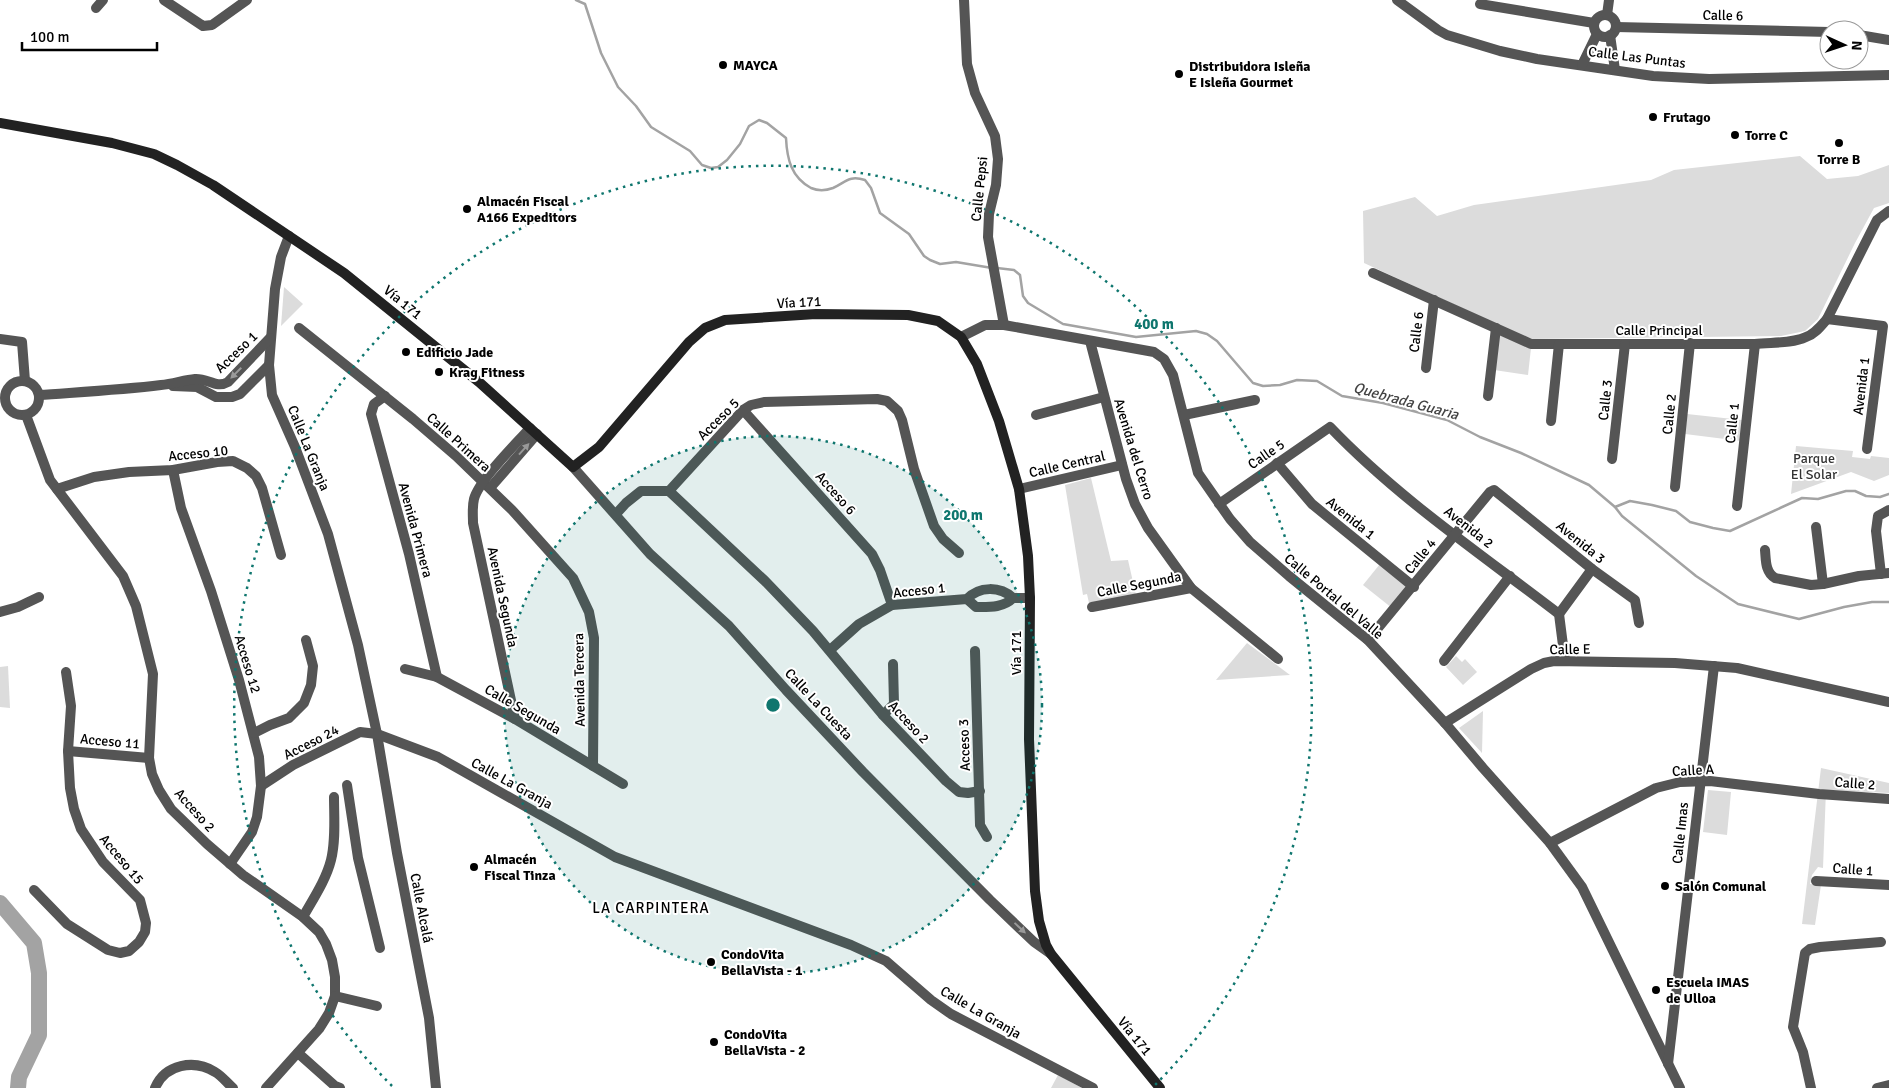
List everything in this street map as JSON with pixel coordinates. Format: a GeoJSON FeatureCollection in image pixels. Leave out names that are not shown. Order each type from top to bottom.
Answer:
{"type":"FeatureCollection","features":[{"type":"Feature","properties":{"kind":"main road","name":"Vía 171"},"geometry":{"type":"LineString","coordinates":[[0,123],[112,143],[154,154],[177,164],[213,185],[344,273],[479,382],[573,467],[599,447],[689,342],[705,328],[725,320],[816,314],[908,315],[938,321],[961,337],[977,364],[998,421],[1019,489],[1028,556],[1030,598],[1029,739],[1035,891],[1046,944],[1051,954],[1160,1088]]}},
{"type":"Feature","properties":{"kind":"street"},"geometry":{"type":"LineString","coordinates":[[164,0],[203,26],[212,24],[247,0]]}},
{"type":"Feature","properties":{"kind":"street","name":"Calle Pepsi"},"geometry":{"type":"LineString","coordinates":[[964,0],[967,64],[976,93],[995,136],[998,159],[988,237],[1004,325]]}},
{"type":"Feature","properties":{"kind":"street","name":"Calle Las Puntas"},"geometry":{"type":"LineString","coordinates":[[1397,0],[1438,30],[1458,39],[1537,59],[1653,76],[1709,79],[1889,75]]}},
{"type":"Feature","properties":{"kind":"street"},"geometry":{"type":"LineString","coordinates":[[1607,14],[1609,0]]}},
{"type":"Feature","properties":{"kind":"street"},"geometry":{"type":"LineString","coordinates":[[1480,4],[1595,28],[1603,37],[1613,31]]}},
{"type":"Feature","properties":{"kind":"street"},"geometry":{"type":"LineString","coordinates":[[1582,65],[1597,17],[1607,14]]}},
{"type":"Feature","properties":{"kind":"street"},"geometry":{"type":"LineString","coordinates":[[1607,14],[1614,19],[1615,70]]}},
{"type":"Feature","properties":{"kind":"street","name":"Calle 6"},"geometry":{"type":"LineString","coordinates":[[1613,31],[1819,32]]}},
{"type":"Feature","properties":{"kind":"street"},"geometry":{"type":"LineString","coordinates":[[1869,37],[1889,40]]}},
{"type":"Feature","properties":{"kind":"street","name":"Calle Principal"},"geometry":{"type":"LineString","coordinates":[[1373,273],[1531,344],[1754,344],[1806,338],[1818,330],[1827,319],[1877,220],[1889,211]]}},
{"type":"Feature","properties":{"kind":"street","name":"Calle La Granja"},"geometry":{"type":"LineString","coordinates":[[288,236],[276,281],[270,338],[269,365],[272,395],[295,447],[328,534],[358,645],[377,734],[438,757],[615,857],[851,945],[886,961],[931,1000],[951,1014],[1093,1088]]}},
{"type":"Feature","properties":{"kind":"street","name":"Calle 6"},"geometry":{"type":"LineString","coordinates":[[1426,368],[1434,300]]}},
{"type":"Feature","properties":{"kind":"street","name":"Avenida 1"},"geometry":{"type":"LineString","coordinates":[[1827,319],[1883,326],[1867,449]]}},
{"type":"Feature","properties":{"kind":"street","name":"Calle Portal del Valle"},"geometry":{"type":"LineString","coordinates":[[961,337],[985,325],[1004,325],[1154,352],[1164,359],[1173,375],[1198,473],[1219,504],[1250,542],[1288,576],[1368,640],[1445,723],[1482,768],[1550,843],[1586,893],[1680,1088]]}},
{"type":"Feature","properties":{"kind":"street","name":"Calle Primera"},"geometry":{"type":"LineString","coordinates":[[299,328],[385,396],[487,485],[567,570],[582,594]]}},
{"type":"Feature","properties":{"kind":"street"},"geometry":{"type":"LineString","coordinates":[[1488,396],[1496,328]]}},
{"type":"Feature","properties":{"kind":"street","name":"Acceso 1"},"geometry":{"type":"LineString","coordinates":[[39,395],[162,385],[201,379],[222,385],[233,377],[270,338]]}},
{"type":"Feature","properties":{"kind":"street"},"geometry":{"type":"LineString","coordinates":[[0,339],[21,341],[23,344],[25,381]]}},
{"type":"Feature","properties":{"kind":"street","name":"Avenida del Cerro"},"geometry":{"type":"LineString","coordinates":[[1090,342],[1122,465],[1135,504],[1148,528],[1191,588],[1278,659]]}},
{"type":"Feature","properties":{"kind":"street","name":"Calle 2"},"geometry":{"type":"LineString","coordinates":[[1675,487],[1690,343]]}},
{"type":"Feature","properties":{"kind":"street"},"geometry":{"type":"LineString","coordinates":[[1551,421],[1559,344]]}},
{"type":"Feature","properties":{"kind":"street","name":"Calle 3"},"geometry":{"type":"LineString","coordinates":[[1612,459],[1625,344]]}},
{"type":"Feature","properties":{"kind":"street","name":"Calle 1"},"geometry":{"type":"LineString","coordinates":[[1737,506],[1754,344]]}},
{"type":"Feature","properties":{"kind":"street","name":"Acceso 1"},"geometry":{"type":"LineString","coordinates":[[162,385],[197,387],[216,397],[232,397],[240,394],[269,365]]}},
{"type":"Feature","properties":{"kind":"street"},"geometry":{"type":"LineString","coordinates":[[25,381],[34,386],[39,395],[38,405],[35,410],[26,415],[14,413],[3,406],[9,388],[19,382],[25,381]]}},
{"type":"Feature","properties":{"kind":"street","name":"Avenida Primera"},"geometry":{"type":"LineString","coordinates":[[385,396],[374,404],[370,414],[409,554],[437,677]]}},
{"type":"Feature","properties":{"kind":"street"},"geometry":{"type":"LineString","coordinates":[[1036,415],[1104,397]]}},
{"type":"Feature","properties":{"kind":"street","name":"Acceso 5"},"geometry":{"type":"LineString","coordinates":[[669,491],[743,410],[751,405],[764,402],[877,399],[887,401],[898,411],[902,420],[914,469],[934,526],[943,539],[959,553]]}},
{"type":"Feature","properties":{"kind":"street"},"geometry":{"type":"LineString","coordinates":[[1184,415],[1255,400]]}},
{"type":"Feature","properties":{"kind":"street","name":"Acceso 6"},"geometry":{"type":"LineString","coordinates":[[743,410],[872,554],[880,570],[892,605]]}},
{"type":"Feature","properties":{"kind":"street","name":"Acceso 2"},"geometry":{"type":"LineString","coordinates":[[26,415],[50,480],[123,576],[136,606],[152,674],[149,758],[152,774],[159,790],[171,809],[230,864],[303,917],[319,932],[332,960],[335,996],[328,1013],[319,1029],[266,1088]]}},
{"type":"Feature","properties":{"kind":"street","name":"Calle 5"},"geometry":{"type":"LineString","coordinates":[[1219,504],[1330,427]]}},
{"type":"Feature","properties":{"kind":"street","name":"Avenida 2"},"geometry":{"type":"LineString","coordinates":[[1330,427],[1354,452],[1455,534],[1559,614]]}},
{"type":"Feature","properties":{"kind":"street","name":"Avenida Segunda"},"geometry":{"type":"LineString","coordinates":[[515,719],[473,523],[474,498],[534,431]]}},
{"type":"Feature","properties":{"kind":"street","name":"Acceso 10"},"geometry":{"type":"LineString","coordinates":[[56,490],[94,477],[129,472],[173,470],[233,461],[247,468],[256,476],[262,488],[281,555]]}},
{"type":"Feature","properties":{"kind":"street","name":"Avenida 1"},"geometry":{"type":"LineString","coordinates":[[1277,463],[1312,504],[1414,587]]}},
{"type":"Feature","properties":{"kind":"street","name":"Calle Central"},"geometry":{"type":"LineString","coordinates":[[1019,489],[1122,465]]}},
{"type":"Feature","properties":{"kind":"street","name":"Calle La Cuesta"},"geometry":{"type":"LineString","coordinates":[[573,467],[650,554],[729,626],[786,690],[864,772],[990,900],[1034,942],[1051,954]]}},
{"type":"Feature","properties":{"kind":"street","name":"Acceso 12"},"geometry":{"type":"LineString","coordinates":[[173,470],[181,508],[240,680],[259,756],[261,786],[257,817],[252,832],[230,864]]}},
{"type":"Feature","properties":{"kind":"street","name":"Calle 4"},"geometry":{"type":"LineString","coordinates":[[1368,640],[1414,587],[1490,492],[1494,490]]}},
{"type":"Feature","properties":{"kind":"street","name":"Avenida 3"},"geometry":{"type":"LineString","coordinates":[[1494,490],[1592,569],[1635,600],[1639,623]]}},
{"type":"Feature","properties":{"kind":"street"},"geometry":{"type":"LineString","coordinates":[[616,514],[641,491],[669,491],[765,581],[830,650]]}},
{"type":"Feature","properties":{"kind":"street"},"geometry":{"type":"LineString","coordinates":[[1765,550],[1768,571],[1775,578],[1806,584],[1822,584],[1854,577],[1885,574],[1876,531],[1878,516],[1889,510]]}},
{"type":"Feature","properties":{"kind":"street"},"geometry":{"type":"LineString","coordinates":[[1816,526],[1822,584]]}},
{"type":"Feature","properties":{"kind":"street"},"geometry":{"type":"LineString","coordinates":[[1565,661],[1559,614],[1592,569]]}},
{"type":"Feature","properties":{"kind":"street"},"geometry":{"type":"LineString","coordinates":[[1444,662],[1510,576]]}},
{"type":"Feature","properties":{"kind":"street","name":"Calle Segunda"},"geometry":{"type":"LineString","coordinates":[[1092,607],[1191,588]]}},
{"type":"Feature","properties":{"kind":"street","name":"Acceso 1"},"geometry":{"type":"LineString","coordinates":[[830,650],[859,624],[892,605],[967,599],[974,591],[988,589],[1006,592],[1012,598],[1030,598]]}},
{"type":"Feature","properties":{"kind":"street","name":"Avenida Tercera"},"geometry":{"type":"LineString","coordinates":[[582,594],[589,612],[594,638],[593,766]]}},
{"type":"Feature","properties":{"kind":"street"},"geometry":{"type":"LineString","coordinates":[[0,612],[18,608],[39,597]]}},
{"type":"Feature","properties":{"kind":"street","name":"Acceso 1"},"geometry":{"type":"LineString","coordinates":[[967,599],[976,607],[983,607],[1007,604],[1012,598]]}},
{"type":"Feature","properties":{"kind":"street"},"geometry":{"type":"LineString","coordinates":[[254,733],[289,718],[304,704],[311,685],[312,666],[306,640]]}},
{"type":"Feature","properties":{"kind":"street","name":"Acceso 2"},"geometry":{"type":"LineString","coordinates":[[830,650],[883,715],[952,787],[959,792],[980,791]]}},
{"type":"Feature","properties":{"kind":"street","name":"Acceso 3"},"geometry":{"type":"LineString","coordinates":[[975,651],[980,825],[987,837]]}},
{"type":"Feature","properties":{"kind":"street","name":"Calle E"},"geometry":{"type":"LineString","coordinates":[[1445,723],[1531,669],[1544,663],[1565,661],[1737,668],[1889,702]]}},
{"type":"Feature","properties":{"kind":"street"},"geometry":{"type":"LineString","coordinates":[[883,715],[894,704],[893,664]]}},
{"type":"Feature","properties":{"kind":"street","name":"Calle Imas"},"geometry":{"type":"LineString","coordinates":[[1668,1064],[1699,781],[1714,666]]}},
{"type":"Feature","properties":{"kind":"street","name":"Calle Segunda"},"geometry":{"type":"LineString","coordinates":[[405,669],[437,677],[515,719],[623,784]]}},
{"type":"Feature","properties":{"kind":"street"},"geometry":{"type":"LineString","coordinates":[[66,672],[71,706],[68,752]]}},
{"type":"Feature","properties":{"kind":"street","name":"Acceso 24"},"geometry":{"type":"LineString","coordinates":[[261,786],[293,766],[360,732],[377,734]]}},
{"type":"Feature","properties":{"kind":"street","name":"Calle Alcalá"},"geometry":{"type":"LineString","coordinates":[[377,734],[397,852],[429,1018],[436,1088]]}},
{"type":"Feature","properties":{"kind":"street","name":"Acceso 11"},"geometry":{"type":"LineString","coordinates":[[68,752],[149,758]]}},
{"type":"Feature","properties":{"kind":"street","name":"Acceso 15"},"geometry":{"type":"LineString","coordinates":[[34,890],[67,924],[108,950],[120,953],[130,951],[145,932],[146,923],[140,900],[103,862],[81,829],[71,795],[68,752]]}},
{"type":"Feature","properties":{"kind":"street","name":"Calle A"},"geometry":{"type":"LineString","coordinates":[[1550,843],[1656,788],[1680,782],[1699,781],[1819,794]]}},
{"type":"Feature","properties":{"kind":"street"},"geometry":{"type":"LineString","coordinates":[[347,785],[358,858],[380,948]]}},
{"type":"Feature","properties":{"kind":"street","name":"Calle 2"},"geometry":{"type":"LineString","coordinates":[[1819,794],[1889,798]]}},
{"type":"Feature","properties":{"kind":"street"},"geometry":{"type":"LineString","coordinates":[[303,917],[325,877],[330,861],[333,846],[334,797]]}},
{"type":"Feature","properties":{"kind":"street"},"geometry":{"type":"LineString","coordinates":[[334,812],[350,810]]}},
{"type":"Feature","properties":{"kind":"street","name":"Calle 1"},"geometry":{"type":"LineString","coordinates":[[1816,881],[1889,885]]}},
{"type":"Feature","properties":{"kind":"street"},"geometry":{"type":"LineString","coordinates":[[1811,1088],[1803,1052],[1793,1027],[1804,953],[1810,949],[1820,947],[1881,942]]}},
{"type":"Feature","properties":{"kind":"street"},"geometry":{"type":"LineString","coordinates":[[335,996],[376,1006]]}},
{"type":"Feature","properties":{"kind":"street"},"geometry":{"type":"LineString","coordinates":[[298,1053],[335,1086],[340,1088]]}},
{"type":"Feature","properties":{"kind":"street"},"geometry":{"type":"LineString","coordinates":[[155,1088],[164,1074],[176,1067],[192,1064],[206,1067],[217,1073],[233,1088]]}},
{"type":"Feature","properties":{"kind":"street"},"geometry":{"type":"LineString","coordinates":[[1877,1088],[1889,1086]]}},
{"type":"Feature","properties":{"kind":"green space"},"geometry":{"type":"Polygon","coordinates":[[[1800,156],[1827,179],[1858,176],[1889,165],[1889,203],[1874,208],[1818,319],[1805,331],[1781,336],[1529,339],[1364,263],[1363,211],[1415,197],[1437,216],[1474,205],[1651,180],[1674,170],[1800,156]]]}},
{"type":"Feature","properties":{"kind":"green space"},"geometry":{"type":"Polygon","coordinates":[[[284,287],[303,304],[281,326],[284,287]]]}},
{"type":"Feature","properties":{"kind":"green space"},"geometry":{"type":"Polygon","coordinates":[[[1499,334],[1531,348],[1528,375],[1494,370],[1499,334]]]}},
{"type":"Feature","properties":{"kind":"green space"},"geometry":{"type":"Polygon","coordinates":[[[1687,414],[1742,420],[1741,441],[1685,434],[1687,414]]]}},
{"type":"Feature","properties":{"kind":"green space","name":"Parque El Solar"},"geometry":{"type":"Polygon","coordinates":[[[1796,446],[1853,451],[1852,457],[1870,459],[1871,456],[1889,458],[1889,475],[1874,481],[1851,472],[1791,494],[1796,446]]]}},
{"type":"Feature","properties":{"kind":"green space"},"geometry":{"type":"Polygon","coordinates":[[[1091,478],[1111,561],[1128,560],[1136,595],[1089,603],[1087,594],[1083,595],[1065,485],[1091,478]]]}},
{"type":"Feature","properties":{"kind":"green space"},"geometry":{"type":"Polygon","coordinates":[[[1380,564],[1409,588],[1392,608],[1363,585],[1380,564]]]}},
{"type":"Feature","properties":{"kind":"green space"},"geometry":{"type":"Polygon","coordinates":[[[1247,643],[1290,675],[1216,680],[1247,643]]]}},
{"type":"Feature","properties":{"kind":"green space"},"geometry":{"type":"Polygon","coordinates":[[[1456,656],[1462,662],[1465,659],[1477,672],[1463,685],[1446,667],[1456,656]]]}},
{"type":"Feature","properties":{"kind":"green space"},"geometry":{"type":"Polygon","coordinates":[[[8,666],[10,708],[0,707],[0,667],[8,666]]]}},
{"type":"Feature","properties":{"kind":"green space"},"geometry":{"type":"Polygon","coordinates":[[[1483,711],[1482,753],[1459,728],[1483,711]]]}},
{"type":"Feature","properties":{"kind":"green space"},"geometry":{"type":"Polygon","coordinates":[[[1821,768],[1889,783],[1889,793],[1826,790],[1823,868],[1818,867],[1812,875],[1810,884],[1821,885],[1815,925],[1802,924],[1821,768]]]}},
{"type":"Feature","properties":{"kind":"green space"},"geometry":{"type":"Polygon","coordinates":[[[1708,790],[1731,792],[1727,835],[1703,832],[1708,790]]]}},
{"type":"Feature","properties":{"kind":"green space"},"geometry":{"type":"Polygon","coordinates":[[[1058,1075],[1082,1088],[1051,1088],[1058,1075]]]}},
{"type":"Feature","properties":{"kind":"waterway","name":"Quebrada Guaria"},"geometry":{"type":"LineString","coordinates":[[576,0],[585,4],[601,53],[618,87],[636,106],[651,127],[690,151],[702,165],[711,168],[718,167],[727,160],[740,144],[749,126],[759,120],[767,123],[786,138],[791,167],[804,184],[811,188],[824,190],[855,178],[865,180],[871,188],[880,213],[909,234],[924,256],[940,264],[956,262],[992,268]]}},
{"type":"Feature","properties":{"kind":"waterway","name":"Quebrada Guaria"},"geometry":{"type":"LineString","coordinates":[[997,268],[1014,270],[1020,275],[1023,296],[1028,303],[1063,324],[1136,337],[1196,331],[1207,334],[1217,341],[1253,383],[1263,386],[1280,385],[1297,380],[1317,381],[1342,396],[1383,403],[1447,420],[1480,437],[1521,453],[1589,485],[1615,507],[1622,516],[1696,576],[1738,604],[1799,619],[1844,607],[1872,602],[1889,602]]}},
{"type":"Feature","properties":{"kind":"waterway"},"geometry":{"type":"LineString","coordinates":[[1615,507],[1630,501],[1652,505],[1676,511],[1690,522],[1730,531],[1802,498],[1818,499],[1846,491],[1855,491],[1866,496],[1880,497],[1889,494]]}},
{"type":"Feature","properties":{"kind":"waterway"},"geometry":{"type":"LineString","coordinates":[[0,903],[34,943],[39,973],[39,1035],[19,1077],[18,1088]]}},
{"type":"Feature","properties":{"kind":"place","name":"MAYCA"},"geometry":{"type":"Point","coordinates":[723,65]}},
{"type":"Feature","properties":{"kind":"place","name":"Distribuidora Isleña E Isleña Gourmet"},"geometry":{"type":"Point","coordinates":[1179,74]}},
{"type":"Feature","properties":{"kind":"place","name":"Frutago"},"geometry":{"type":"Point","coordinates":[1653,117]}},
{"type":"Feature","properties":{"kind":"place","name":"Torre C"},"geometry":{"type":"Point","coordinates":[1735,135]}},
{"type":"Feature","properties":{"kind":"place","name":"Torre B"},"geometry":{"type":"Point","coordinates":[1839,143]}},
{"type":"Feature","properties":{"kind":"place","name":"Almacén Fiscal A166 Expeditors"},"geometry":{"type":"Point","coordinates":[467,209]}},
{"type":"Feature","properties":{"kind":"place","name":"Edificio Jade"},"geometry":{"type":"Point","coordinates":[406,352]}},
{"type":"Feature","properties":{"kind":"place","name":"Krag Fitness"},"geometry":{"type":"Point","coordinates":[439,372]}},
{"type":"Feature","properties":{"kind":"place","name":"Almacén Fiscal Tinza"},"geometry":{"type":"Point","coordinates":[474,867]}},
{"type":"Feature","properties":{"kind":"place","name":"Salón Comunal"},"geometry":{"type":"Point","coordinates":[1665,886]}},
{"type":"Feature","properties":{"kind":"place","name":"CondoVita BellaVista - 1"},"geometry":{"type":"Point","coordinates":[711,962]}},
{"type":"Feature","properties":{"kind":"place","name":"Escuela IMAS de Ulloa"},"geometry":{"type":"Point","coordinates":[1656,990]}},
{"type":"Feature","properties":{"kind":"place","name":"CondoVita BellaVista - 2"},"geometry":{"type":"Point","coordinates":[714,1042]}},
{"type":"Feature","properties":{"kind":"district","name":"LA CARPINTERA"},"geometry":{"type":"Point","coordinates":[651,908]}}]}
